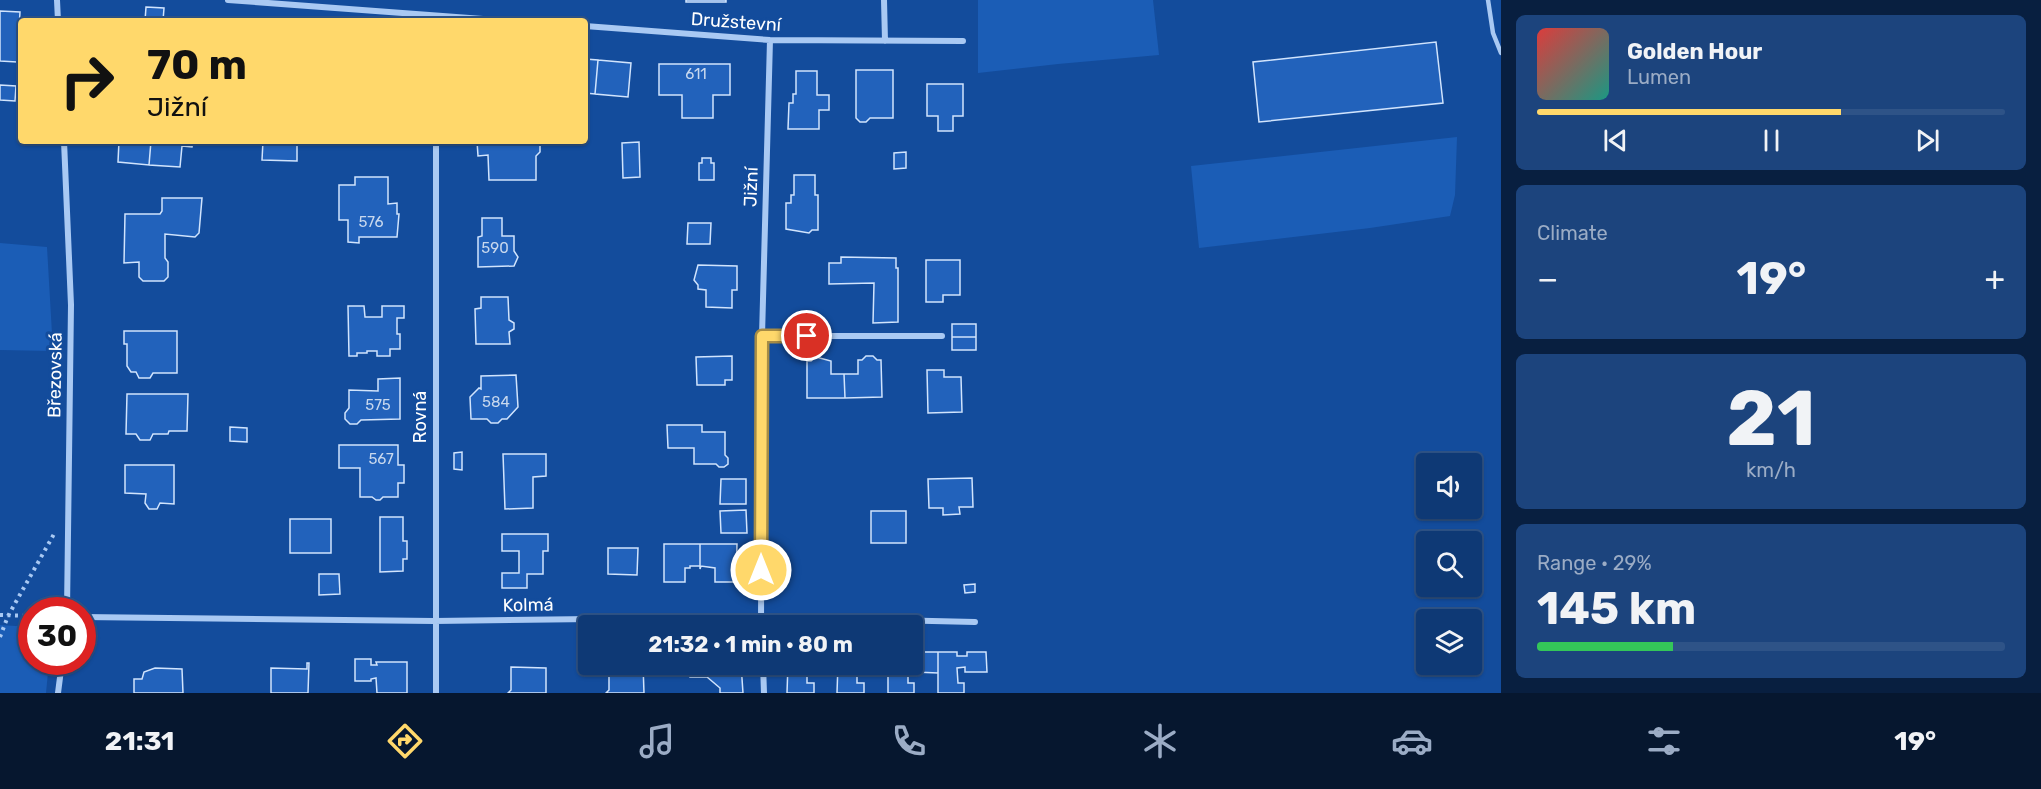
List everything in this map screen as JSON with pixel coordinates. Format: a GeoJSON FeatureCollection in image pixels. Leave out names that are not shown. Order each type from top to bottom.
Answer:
{"type":"FeatureCollection","features":[{"type":"Feature","properties":{"kind":"street"},"geometry":{"type":"LineString","coordinates":[[57,0],[58,18]]}},
{"type":"Feature","properties":{"kind":"street"},"geometry":{"type":"LineString","coordinates":[[228,0],[437,18]]}},
{"type":"Feature","properties":{"kind":"street"},"geometry":{"type":"LineString","coordinates":[[885,0],[885,41]]}},
{"type":"Feature","properties":{"kind":"street","name":"Družstevní"},"geometry":{"type":"LineString","coordinates":[[588,26],[770,40],[963,41]]}},
{"type":"Feature","properties":{"kind":"street","name":"Jižní"},"geometry":{"type":"LineString","coordinates":[[761,615],[762,336],[770,40]]}},
{"type":"Feature","properties":{"kind":"street","name":"Březovská"},"geometry":{"type":"LineString","coordinates":[[64,144],[71,305],[67,597]]}},
{"type":"Feature","properties":{"kind":"street","name":"Rovná"},"geometry":{"type":"LineString","coordinates":[[436,144],[434,621],[436,693]]}},
{"type":"Feature","properties":{"kind":"street"},"geometry":{"type":"LineString","coordinates":[[762,336],[942,336]]}},
{"type":"Feature","properties":{"kind":"street","name":"Kolmá"},"geometry":{"type":"LineString","coordinates":[[96,617],[434,621],[578,619]]}},
{"type":"Feature","properties":{"kind":"street","name":"Kolmá"},"geometry":{"type":"LineString","coordinates":[[923,621],[975,622]]}},
{"type":"Feature","properties":{"kind":"street"},"geometry":{"type":"LineString","coordinates":[[58,693],[60,675]]}},
{"type":"Feature","properties":{"kind":"street"},"geometry":{"type":"LineString","coordinates":[[763,675],[764,693]]}},
{"type":"Feature","properties":{"kind":"lane"},"geometry":{"type":"LineString","coordinates":[[1488,0],[1493,33],[1501,54]]}},
{"type":"Feature","properties":{"kind":"path"},"geometry":{"type":"LineString","coordinates":[[0,637],[8,616],[69,508]]}},
{"type":"Feature","properties":{"kind":"path"},"geometry":{"type":"LineString","coordinates":[[0,615],[18,616]]}},
{"type":"Feature","properties":{"kind":"shaded area"},"geometry":{"type":"Polygon","coordinates":[[[978,0],[1153,0],[1159,55],[978,73],[978,0]]]}},
{"type":"Feature","properties":{"kind":"shaded area"},"geometry":{"type":"Polygon","coordinates":[[[1457,137],[1455,195],[1450,216],[1199,248],[1191,166],[1457,137]]]}},
{"type":"Feature","properties":{"kind":"shaded area"},"geometry":{"type":"Polygon","coordinates":[[[0,243],[47,247],[53,351],[0,350],[0,243]]]}},
{"type":"Feature","properties":{"kind":"shaded area"},"geometry":{"type":"Polygon","coordinates":[[[0,625],[18,626],[18,675],[48,675],[46,693],[0,693],[0,625]]]}},
{"type":"Feature","properties":{"kind":"building"},"geometry":{"type":"Polygon","coordinates":[[[686,0],[726,0],[726,2],[686,2],[686,0]]]}},
{"type":"Feature","properties":{"kind":"building"},"geometry":{"type":"Polygon","coordinates":[[[146,7],[164,8],[163,18],[145,18],[146,7]]]}},
{"type":"Feature","properties":{"kind":"building"},"geometry":{"type":"Polygon","coordinates":[[[0,11],[20,12],[17,62],[0,61],[0,11]]]}},
{"type":"Feature","properties":{"kind":"building"},"geometry":{"type":"Polygon","coordinates":[[[1436,42],[1443,103],[1259,122],[1253,62],[1436,42]]]}},
{"type":"Feature","properties":{"kind":"building"},"geometry":{"type":"Polygon","coordinates":[[[588,59],[598,60],[595,94],[588,93],[588,59]]]}},
{"type":"Feature","properties":{"kind":"building"},"geometry":{"type":"Polygon","coordinates":[[[598,60],[631,63],[628,97],[595,94],[598,60]]]}},
{"type":"Feature","properties":{"kind":"building"},"geometry":{"type":"Polygon","coordinates":[[[659,64],[730,64],[730,95],[713,95],[713,118],[682,118],[682,95],[659,95],[659,64]]]}},
{"type":"Feature","properties":{"kind":"building"},"geometry":{"type":"Polygon","coordinates":[[[856,70],[893,70],[893,118],[870,118],[866,122],[860,122],[856,118],[856,70]]]}},
{"type":"Feature","properties":{"kind":"building"},"geometry":{"type":"Polygon","coordinates":[[[796,71],[817,71],[817,95],[829,95],[829,110],[819,110],[819,129],[788,129],[789,103],[793,103],[793,94],[796,94],[796,71]]]}},
{"type":"Feature","properties":{"kind":"building"},"geometry":{"type":"Polygon","coordinates":[[[927,84],[963,84],[963,116],[953,116],[953,131],[938,131],[938,116],[927,116],[927,84]]]}},
{"type":"Feature","properties":{"kind":"building"},"geometry":{"type":"Polygon","coordinates":[[[0,85],[16,86],[15,101],[0,100],[0,85]]]}},
{"type":"Feature","properties":{"kind":"building"},"geometry":{"type":"Polygon","coordinates":[[[639,142],[640,177],[623,178],[622,143],[639,142]]]}},
{"type":"Feature","properties":{"kind":"building"},"geometry":{"type":"Polygon","coordinates":[[[119,144],[151,144],[149,165],[118,162],[119,144]]]}},
{"type":"Feature","properties":{"kind":"building"},"geometry":{"type":"Polygon","coordinates":[[[151,144],[192,144],[192,147],[182,146],[180,167],[149,165],[151,144]]]}},
{"type":"Feature","properties":{"kind":"building"},"geometry":{"type":"Polygon","coordinates":[[[263,144],[297,144],[297,161],[262,160],[263,144]]]}},
{"type":"Feature","properties":{"kind":"building"},"geometry":{"type":"Polygon","coordinates":[[[477,144],[538,144],[540,146],[540,152],[536,156],[536,180],[489,180],[488,155],[478,156],[477,144]]]}},
{"type":"Feature","properties":{"kind":"building"},"geometry":{"type":"Polygon","coordinates":[[[906,152],[906,168],[894,169],[894,153],[906,152]]]}},
{"type":"Feature","properties":{"kind":"building"},"geometry":{"type":"Polygon","coordinates":[[[702,158],[711,158],[711,163],[714,163],[714,180],[699,180],[699,163],[702,163],[702,158]]]}},
{"type":"Feature","properties":{"kind":"building"},"geometry":{"type":"Polygon","coordinates":[[[794,175],[815,175],[815,195],[818,195],[818,230],[812,230],[809,233],[786,229],[786,203],[791,203],[791,195],[794,195],[794,175]]]}},
{"type":"Feature","properties":{"kind":"building"},"geometry":{"type":"Polygon","coordinates":[[[355,177],[388,177],[388,204],[397,203],[397,214],[399,214],[397,237],[359,237],[359,243],[348,242],[348,220],[339,220],[339,185],[355,185],[355,177]]]}},
{"type":"Feature","properties":{"kind":"building"},"geometry":{"type":"Polygon","coordinates":[[[162,198],[202,198],[199,233],[195,237],[165,234],[168,277],[164,281],[143,281],[139,277],[139,262],[124,263],[125,214],[160,214],[162,198]]]}},
{"type":"Feature","properties":{"kind":"building"},"geometry":{"type":"Polygon","coordinates":[[[482,218],[502,218],[502,236],[514,236],[514,251],[518,257],[514,266],[478,267],[478,237],[482,236],[482,218]]]}},
{"type":"Feature","properties":{"kind":"building"},"geometry":{"type":"Polygon","coordinates":[[[688,223],[711,223],[710,244],[687,244],[688,223]]]}},
{"type":"Feature","properties":{"kind":"building"},"geometry":{"type":"Polygon","coordinates":[[[841,257],[896,258],[898,322],[873,323],[874,283],[829,284],[829,263],[841,263],[841,257]]]}},
{"type":"Feature","properties":{"kind":"building"},"geometry":{"type":"Polygon","coordinates":[[[926,260],[960,260],[960,295],[943,295],[943,302],[926,302],[926,260]]]}},
{"type":"Feature","properties":{"kind":"building"},"geometry":{"type":"Polygon","coordinates":[[[698,265],[737,266],[737,290],[732,290],[732,308],[706,307],[706,290],[698,289],[694,280],[698,265]]]}},
{"type":"Feature","properties":{"kind":"building"},"geometry":{"type":"Polygon","coordinates":[[[481,297],[508,297],[509,320],[514,323],[514,329],[509,332],[510,344],[476,344],[475,309],[481,308],[481,297]]]}},
{"type":"Feature","properties":{"kind":"building"},"geometry":{"type":"Polygon","coordinates":[[[348,306],[364,306],[365,317],[382,317],[382,306],[404,306],[404,318],[397,318],[400,349],[390,349],[390,356],[377,356],[377,351],[367,351],[367,353],[357,353],[357,356],[349,356],[348,306]]]}},
{"type":"Feature","properties":{"kind":"building"},"geometry":{"type":"Polygon","coordinates":[[[952,324],[976,324],[976,337],[952,337],[952,324]]]}},
{"type":"Feature","properties":{"kind":"building"},"geometry":{"type":"Polygon","coordinates":[[[124,331],[177,331],[177,373],[153,373],[150,378],[139,378],[136,372],[131,372],[127,366],[127,344],[124,344],[124,331]]]}},
{"type":"Feature","properties":{"kind":"building"},"geometry":{"type":"Polygon","coordinates":[[[952,337],[976,337],[976,350],[952,350],[952,337]]]}},
{"type":"Feature","properties":{"kind":"building"},"geometry":{"type":"Polygon","coordinates":[[[732,356],[732,380],[725,380],[725,385],[697,385],[696,357],[732,356]]]}},
{"type":"Feature","properties":{"kind":"building"},"geometry":{"type":"Polygon","coordinates":[[[866,356],[873,356],[881,360],[882,397],[845,398],[844,374],[858,374],[858,360],[866,356]]]}},
{"type":"Feature","properties":{"kind":"building"},"geometry":{"type":"Polygon","coordinates":[[[816,357],[831,361],[831,374],[844,374],[845,398],[807,398],[807,361],[816,357]]]}},
{"type":"Feature","properties":{"kind":"building"},"geometry":{"type":"Polygon","coordinates":[[[927,370],[944,370],[944,377],[961,377],[962,412],[928,413],[927,370]]]}},
{"type":"Feature","properties":{"kind":"building"},"geometry":{"type":"Polygon","coordinates":[[[516,375],[518,407],[507,419],[491,423],[487,419],[471,419],[470,397],[479,388],[481,389],[481,376],[516,375]]]}},
{"type":"Feature","properties":{"kind":"building"},"geometry":{"type":"Polygon","coordinates":[[[400,378],[400,419],[361,420],[357,424],[350,424],[345,419],[345,413],[349,408],[349,390],[378,391],[378,379],[400,378]]]}},
{"type":"Feature","properties":{"kind":"building"},"geometry":{"type":"Polygon","coordinates":[[[127,394],[188,394],[187,431],[153,434],[150,440],[140,440],[136,434],[126,434],[127,394]]]}},
{"type":"Feature","properties":{"kind":"building"},"geometry":{"type":"Polygon","coordinates":[[[667,425],[702,425],[702,432],[725,432],[725,455],[728,458],[728,464],[719,467],[716,464],[694,464],[694,448],[668,448],[667,425]]]}},
{"type":"Feature","properties":{"kind":"building"},"geometry":{"type":"Polygon","coordinates":[[[230,427],[247,428],[247,442],[230,441],[230,427]]]}},
{"type":"Feature","properties":{"kind":"building"},"geometry":{"type":"Polygon","coordinates":[[[339,445],[398,445],[398,465],[404,465],[404,483],[398,483],[398,497],[383,497],[376,500],[372,497],[360,497],[360,468],[339,468],[339,445]]]}},
{"type":"Feature","properties":{"kind":"building"},"geometry":{"type":"Polygon","coordinates":[[[462,452],[462,470],[454,469],[454,453],[462,452]]]}},
{"type":"Feature","properties":{"kind":"building"},"geometry":{"type":"Polygon","coordinates":[[[503,454],[546,454],[546,476],[533,477],[533,508],[505,509],[503,454]]]}},
{"type":"Feature","properties":{"kind":"building"},"geometry":{"type":"Polygon","coordinates":[[[125,465],[174,465],[174,504],[160,503],[157,509],[149,509],[145,503],[146,494],[125,493],[125,465]]]}},
{"type":"Feature","properties":{"kind":"building"},"geometry":{"type":"Polygon","coordinates":[[[972,478],[973,507],[959,507],[960,514],[943,515],[943,508],[929,508],[928,479],[972,478]]]}},
{"type":"Feature","properties":{"kind":"building"},"geometry":{"type":"Polygon","coordinates":[[[721,479],[746,479],[746,504],[720,504],[721,479]]]}},
{"type":"Feature","properties":{"kind":"building"},"geometry":{"type":"Polygon","coordinates":[[[746,510],[747,533],[721,533],[720,511],[746,510]]]}},
{"type":"Feature","properties":{"kind":"building"},"geometry":{"type":"Polygon","coordinates":[[[871,511],[906,511],[906,543],[871,543],[871,511]]]}},
{"type":"Feature","properties":{"kind":"building"},"geometry":{"type":"Polygon","coordinates":[[[380,517],[403,517],[403,541],[407,541],[407,559],[403,559],[403,571],[380,572],[380,517]]]}},
{"type":"Feature","properties":{"kind":"building"},"geometry":{"type":"Polygon","coordinates":[[[290,519],[331,519],[331,553],[290,553],[290,519]]]}},
{"type":"Feature","properties":{"kind":"building"},"geometry":{"type":"Polygon","coordinates":[[[502,534],[548,534],[548,551],[543,551],[543,574],[527,574],[527,588],[502,588],[502,573],[519,573],[519,551],[502,551],[502,534]]]}},
{"type":"Feature","properties":{"kind":"building"},"geometry":{"type":"Polygon","coordinates":[[[664,544],[700,544],[700,566],[685,568],[685,582],[664,582],[664,544]]]}},
{"type":"Feature","properties":{"kind":"building"},"geometry":{"type":"Polygon","coordinates":[[[700,544],[737,544],[736,582],[715,582],[715,568],[701,566],[700,569],[700,544]]]}},
{"type":"Feature","properties":{"kind":"building"},"geometry":{"type":"Polygon","coordinates":[[[608,548],[638,548],[637,575],[608,574],[608,548]]]}},
{"type":"Feature","properties":{"kind":"building"},"geometry":{"type":"Polygon","coordinates":[[[319,574],[339,574],[340,594],[319,595],[319,574]]]}},
{"type":"Feature","properties":{"kind":"building"},"geometry":{"type":"Polygon","coordinates":[[[975,584],[975,592],[965,593],[964,585],[975,584]]]}},
{"type":"Feature","properties":{"kind":"building"},"geometry":{"type":"Polygon","coordinates":[[[923,652],[938,652],[938,673],[923,672],[923,652]]]}},
{"type":"Feature","properties":{"kind":"building"},"geometry":{"type":"Polygon","coordinates":[[[938,652],[957,652],[957,656],[967,656],[967,652],[986,652],[987,672],[965,672],[965,667],[957,668],[958,683],[964,683],[964,693],[938,693],[938,652]]]}},
{"type":"Feature","properties":{"kind":"building"},"geometry":{"type":"Polygon","coordinates":[[[355,659],[371,659],[371,665],[377,665],[376,662],[407,662],[407,693],[377,693],[376,678],[371,681],[355,681],[355,659]]]}},
{"type":"Feature","properties":{"kind":"building"},"geometry":{"type":"Polygon","coordinates":[[[307,663],[309,663],[308,693],[271,693],[271,668],[307,669],[307,663]]]}},
{"type":"Feature","properties":{"kind":"building"},"geometry":{"type":"Polygon","coordinates":[[[511,667],[546,668],[546,693],[508,693],[511,690],[511,667]]]}},
{"type":"Feature","properties":{"kind":"building"},"geometry":{"type":"Polygon","coordinates":[[[155,668],[182,669],[183,693],[134,693],[134,679],[142,679],[144,672],[155,668]]]}},
{"type":"Feature","properties":{"kind":"building"},"geometry":{"type":"Polygon","coordinates":[[[609,675],[643,675],[644,693],[606,693],[609,690],[609,675]]]}},
{"type":"Feature","properties":{"kind":"building"},"geometry":{"type":"Polygon","coordinates":[[[690,675],[742,675],[743,693],[720,693],[720,688],[707,677],[690,677],[690,675]]]}},
{"type":"Feature","properties":{"kind":"building"},"geometry":{"type":"Polygon","coordinates":[[[788,675],[807,675],[807,683],[814,683],[814,693],[787,693],[788,675]]]}},
{"type":"Feature","properties":{"kind":"building"},"geometry":{"type":"Polygon","coordinates":[[[838,675],[857,675],[857,683],[864,683],[864,693],[837,693],[838,675]]]}},
{"type":"Feature","properties":{"kind":"building"},"geometry":{"type":"Polygon","coordinates":[[[888,675],[908,675],[908,683],[914,683],[914,693],[888,693],[888,675]]]}},
{"type":"Feature","properties":{"kind":"route"},"geometry":{"type":"LineString","coordinates":[[761,570],[762,336],[807,336]]}}]}
